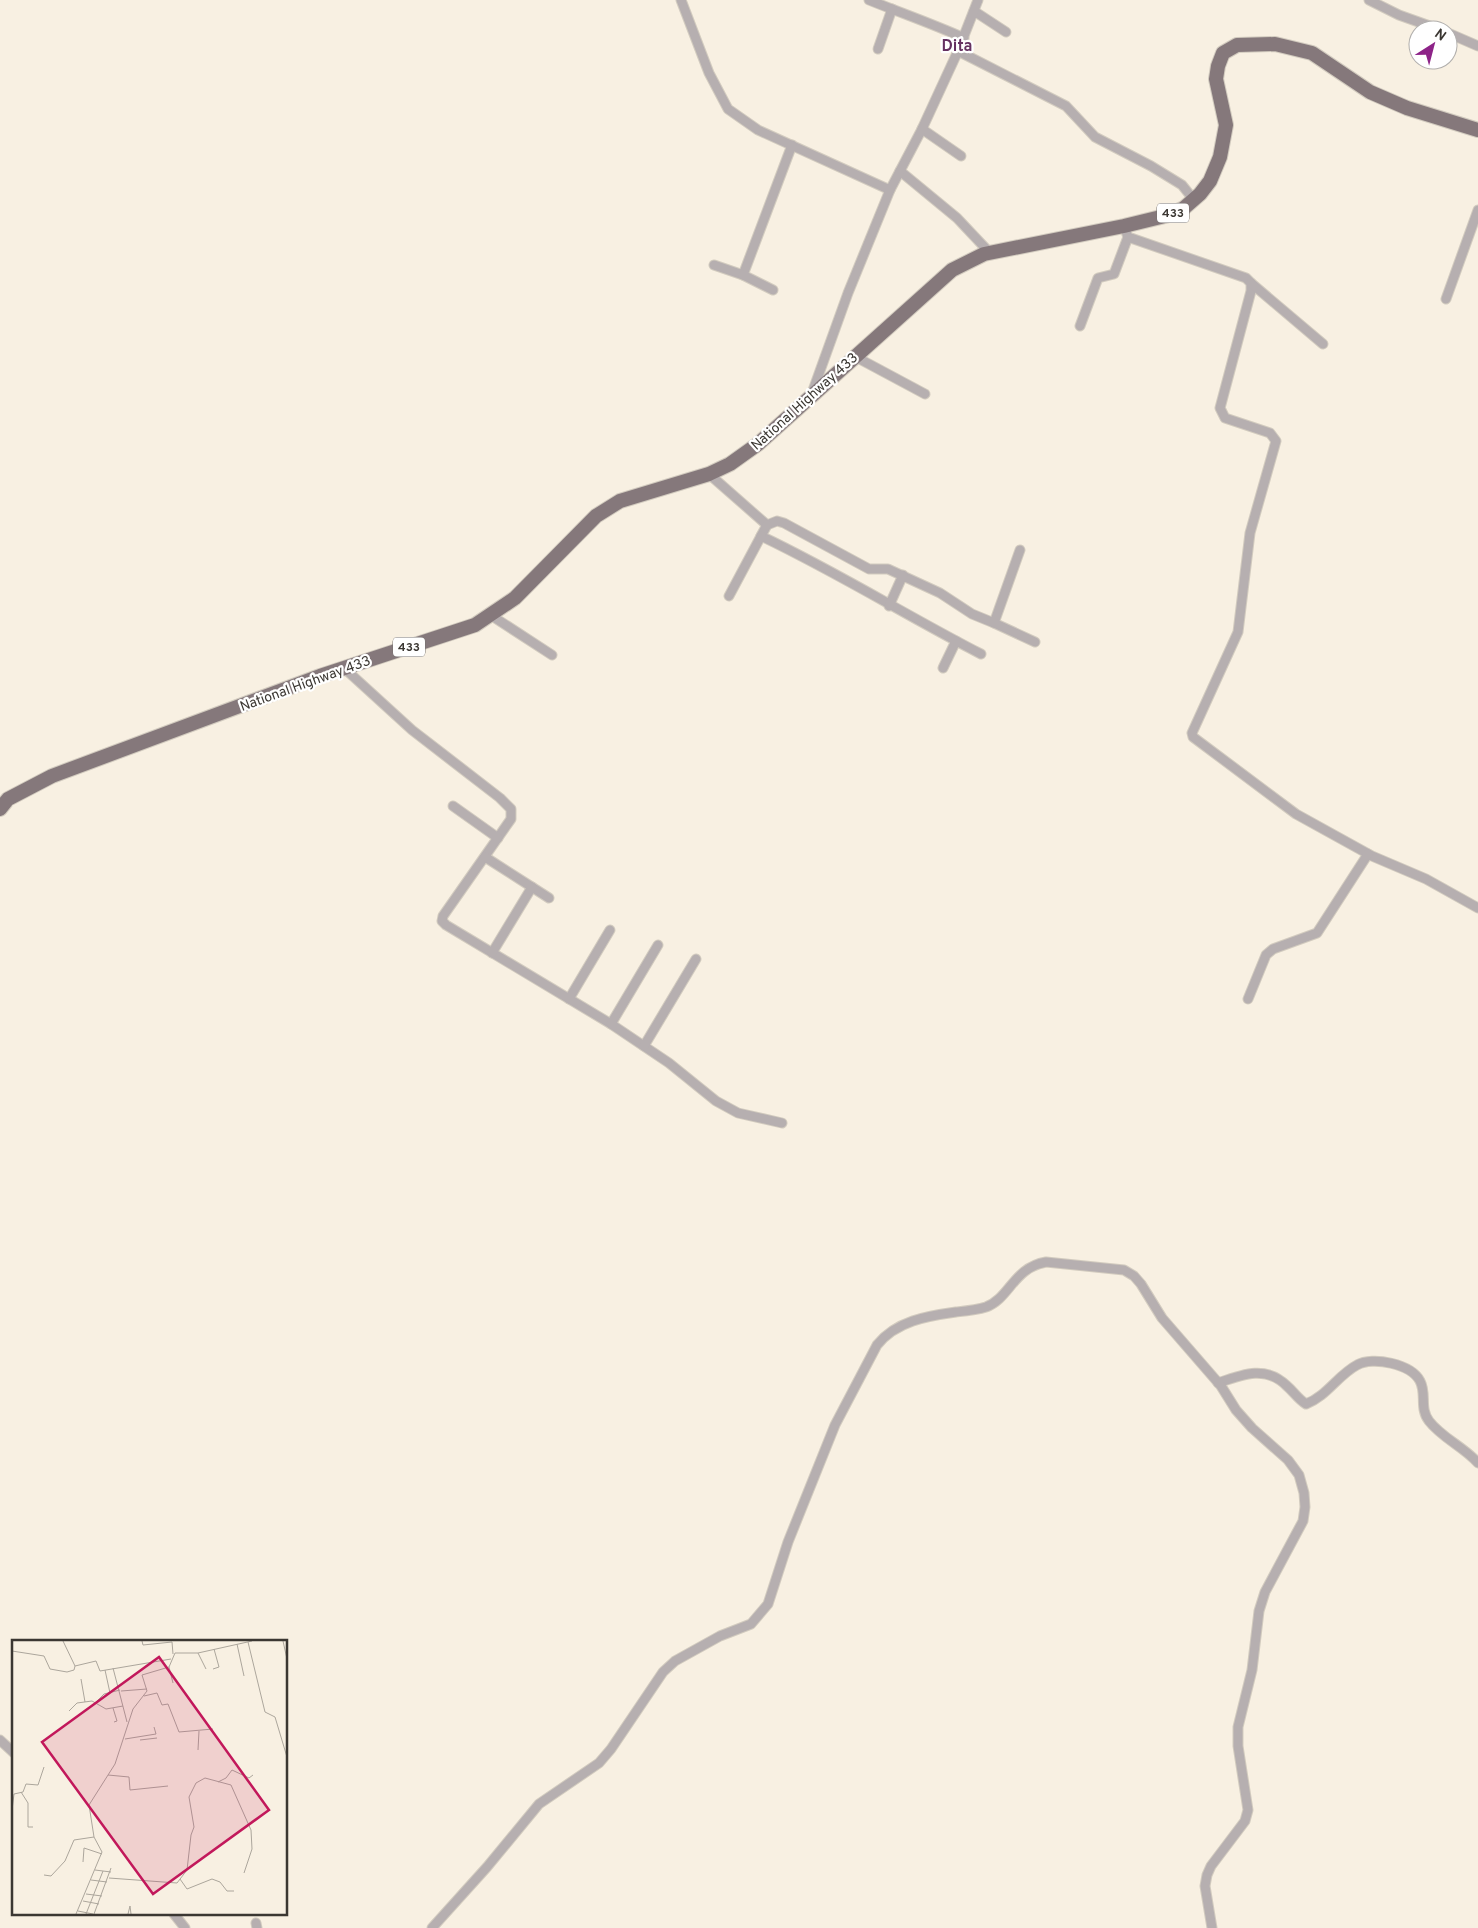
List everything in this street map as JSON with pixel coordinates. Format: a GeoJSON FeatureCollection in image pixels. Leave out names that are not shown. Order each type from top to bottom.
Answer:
{"type":"FeatureCollection","features":[{"type":"Feature","properties":{"kind":"main road","name":"National Highway 433"},"geometry":{"type":"LineString","coordinates":[[0,808],[8,800],[52,776],[344,668],[461,631],[492,616],[515,598],[596,516],[620,501],[709,474],[730,464],[758,444],[952,270],[990,253],[1126,231],[1169,215],[1194,200],[1210,181],[1224,144],[1226,125],[1216,79],[1223,53],[1236,45],[1275,44],[1312,53],[1370,92],[1407,108],[1478,130]]}},
{"type":"Feature","properties":{"kind":"street"},"geometry":{"type":"LineString","coordinates":[[681,0],[709,73],[728,109],[758,130],[890,190]]}},
{"type":"Feature","properties":{"kind":"street"},"geometry":{"type":"LineString","coordinates":[[869,0],[930,22],[964,38]]}},
{"type":"Feature","properties":{"kind":"street"},"geometry":{"type":"LineString","coordinates":[[810,399],[848,293],[890,190],[922,129],[964,38],[978,0]]}},
{"type":"Feature","properties":{"kind":"street"},"geometry":{"type":"LineString","coordinates":[[1368,0],[1413,20]]}},
{"type":"Feature","properties":{"kind":"street"},"geometry":{"type":"LineString","coordinates":[[878,49],[892,9]]}},
{"type":"Feature","properties":{"kind":"street"},"geometry":{"type":"LineString","coordinates":[[974,11],[1006,32]]}},
{"type":"Feature","properties":{"kind":"street"},"geometry":{"type":"LineString","coordinates":[[1458,37],[1478,46]]}},
{"type":"Feature","properties":{"kind":"street"},"geometry":{"type":"LineString","coordinates":[[958,51],[1066,106],[1096,136],[1152,166],[1182,185],[1194,200]]}},
{"type":"Feature","properties":{"kind":"street"},"geometry":{"type":"LineString","coordinates":[[922,129],[961,156]]}},
{"type":"Feature","properties":{"kind":"street"},"geometry":{"type":"LineString","coordinates":[[743,275],[792,145]]}},
{"type":"Feature","properties":{"kind":"street"},"geometry":{"type":"LineString","coordinates":[[900,171],[958,218],[990,253]]}},
{"type":"Feature","properties":{"kind":"street"},"geometry":{"type":"LineString","coordinates":[[1446,299],[1478,210]]}},
{"type":"Feature","properties":{"kind":"street"},"geometry":{"type":"LineString","coordinates":[[1080,326],[1098,278],[1114,274],[1126,231],[1246,278],[1324,344]]}},
{"type":"Feature","properties":{"kind":"street"},"geometry":{"type":"LineString","coordinates":[[714,265],[743,275],[773,290]]}},
{"type":"Feature","properties":{"kind":"street"},"geometry":{"type":"LineString","coordinates":[[1251,283],[1252,291],[1220,408],[1225,418],[1270,433],[1276,441],[1250,533],[1238,632],[1192,733],[1193,737],[1296,814],[1368,854],[1426,879],[1478,908]]}},
{"type":"Feature","properties":{"kind":"street"},"geometry":{"type":"LineString","coordinates":[[854,356],[925,394]]}},
{"type":"Feature","properties":{"kind":"street"},"geometry":{"type":"LineString","coordinates":[[709,474],[766,525]]}},
{"type":"Feature","properties":{"kind":"street"},"geometry":{"type":"LineString","coordinates":[[729,596],[766,525],[777,521],[784,522],[869,569],[888,569],[903,575],[940,593],[972,614],[1035,642]]}},
{"type":"Feature","properties":{"kind":"street"},"geometry":{"type":"LineString","coordinates":[[761,536],[815,562],[889,606],[981,654]]}},
{"type":"Feature","properties":{"kind":"street"},"geometry":{"type":"LineString","coordinates":[[994,623],[1020,550]]}},
{"type":"Feature","properties":{"kind":"street"},"geometry":{"type":"LineString","coordinates":[[889,606],[903,575]]}},
{"type":"Feature","properties":{"kind":"street"},"geometry":{"type":"LineString","coordinates":[[492,616],[552,655]]}},
{"type":"Feature","properties":{"kind":"street"},"geometry":{"type":"LineString","coordinates":[[943,668],[956,641]]}},
{"type":"Feature","properties":{"kind":"street"},"geometry":{"type":"LineString","coordinates":[[344,668],[412,730],[500,798],[511,809],[511,819],[442,920],[446,925],[611,1024],[644,1046],[716,1101],[738,1113],[782,1123]]}},
{"type":"Feature","properties":{"kind":"street"},"geometry":{"type":"LineString","coordinates":[[453,806],[498,838]]}},
{"type":"Feature","properties":{"kind":"street"},"geometry":{"type":"LineString","coordinates":[[1248,999],[1266,955],[1273,949],[1317,933],[1368,854]]}},
{"type":"Feature","properties":{"kind":"street"},"geometry":{"type":"LineString","coordinates":[[485,857],[549,898]]}},
{"type":"Feature","properties":{"kind":"street"},"geometry":{"type":"LineString","coordinates":[[492,953],[532,887]]}},
{"type":"Feature","properties":{"kind":"street"},"geometry":{"type":"LineString","coordinates":[[569,999],[610,930]]}},
{"type":"Feature","properties":{"kind":"street"},"geometry":{"type":"LineString","coordinates":[[611,1024],[658,945]]}},
{"type":"Feature","properties":{"kind":"street"},"geometry":{"type":"LineString","coordinates":[[644,1046],[696,959]]}},
{"type":"Feature","properties":{"kind":"street"},"geometry":{"type":"LineString","coordinates":[[432,1928],[539,1804],[599,1763],[611,1749],[663,1672],[675,1661],[720,1636],[751,1624],[762,1612],[768,1604],[788,1542],[835,1425],[877,1345],[886,1334],[897,1327],[934,1315],[988,1306],[1025,1270],[1034,1264],[1069,1263],[1124,1270],[1134,1276],[1162,1318],[1218,1383],[1236,1410],[1252,1428],[1288,1460],[1299,1475],[1305,1507],[1303,1521],[1265,1592],[1260,1611],[1252,1670],[1238,1727],[1238,1746],[1248,1810],[1245,1821],[1211,1866],[1207,1875],[1205,1886],[1212,1928]]}},
{"type":"Feature","properties":{"kind":"street"},"geometry":{"type":"LineString","coordinates":[[1218,1383],[1247,1373],[1263,1372],[1275,1376],[1288,1386],[1299,1400],[1306,1404],[1317,1400],[1346,1372],[1359,1364],[1373,1360],[1388,1362],[1407,1370],[1419,1379],[1424,1394],[1422,1407],[1428,1419],[1478,1463]]}},
{"type":"Feature","properties":{"kind":"street"},"geometry":{"type":"LineString","coordinates":[[0,1740],[12,1751]]}},
{"type":"Feature","properties":{"kind":"street"},"geometry":{"type":"LineString","coordinates":[[176,1916],[186,1928]]}},
{"type":"Feature","properties":{"kind":"district","name":"Dita"},"geometry":{"type":"Point","coordinates":[957,45]}}]}
